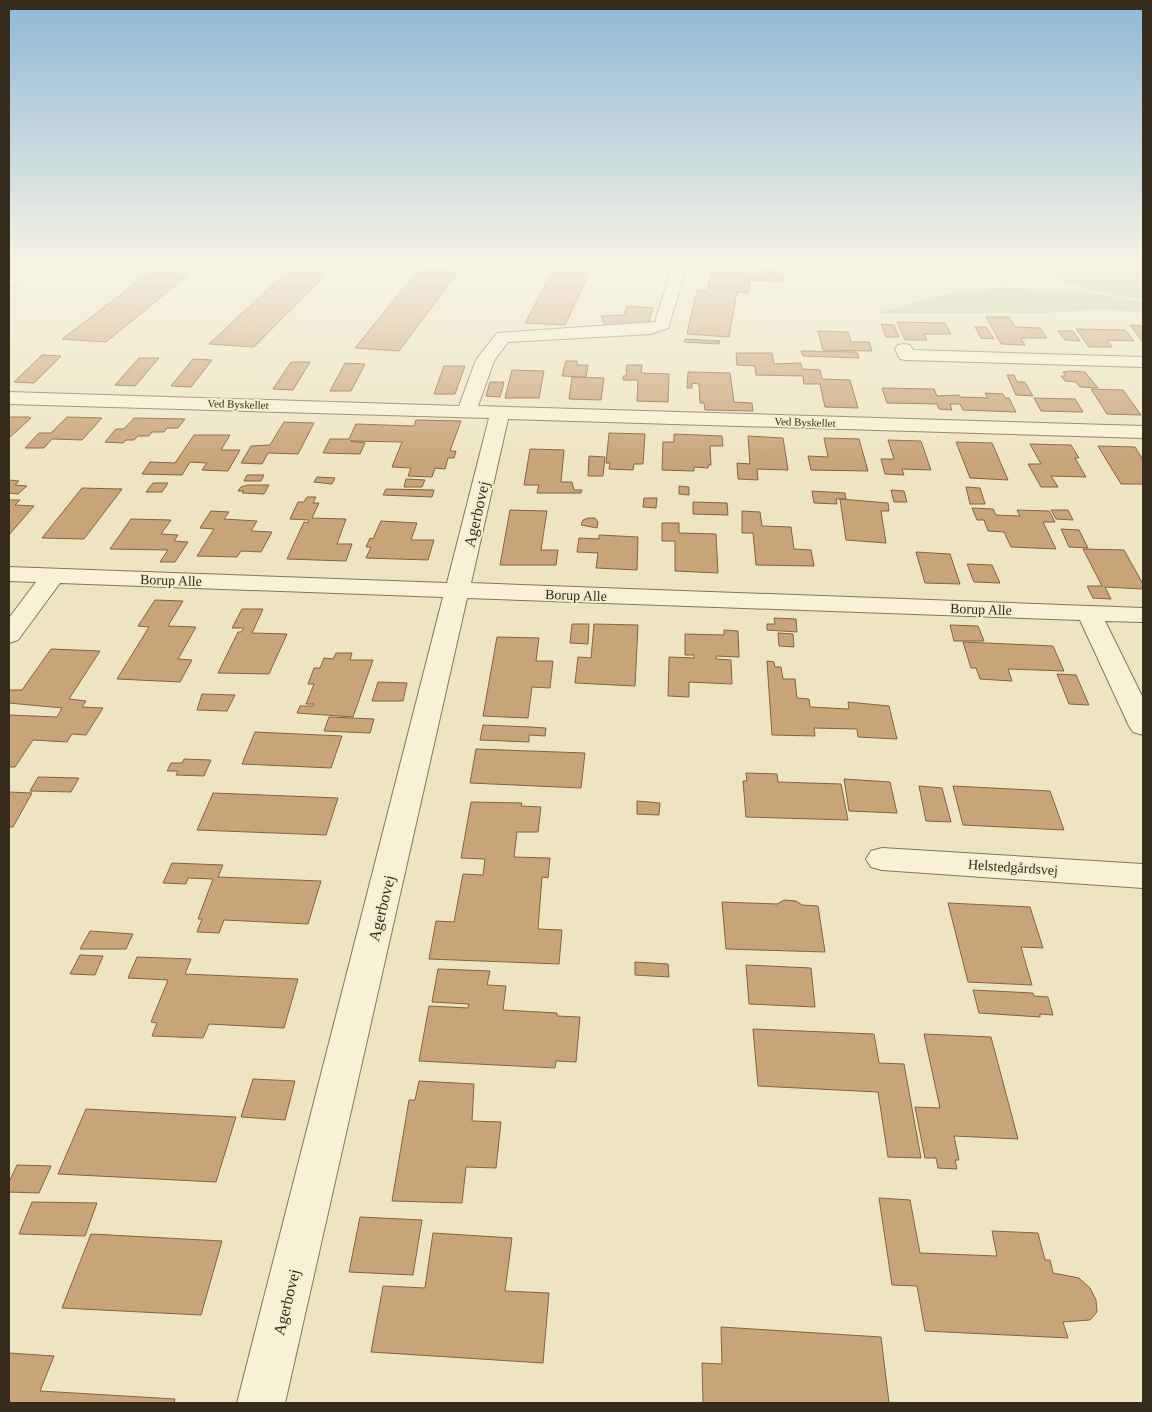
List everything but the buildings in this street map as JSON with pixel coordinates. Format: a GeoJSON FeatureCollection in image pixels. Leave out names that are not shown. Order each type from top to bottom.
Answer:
{"type":"FeatureCollection","features":[{"type":"Feature","properties":{"kind":"street"},"geometry":{"type":"LineString","coordinates":[[467,411],[485,360],[503,337],[634,330]]}},
{"type":"Feature","properties":{"kind":"street"},"geometry":{"type":"LineString","coordinates":[[904,349],[906,355],[1143,362]]}},
{"type":"Feature","properties":{"kind":"street","name":"Ved Byskellet"},"geometry":{"type":"LineString","coordinates":[[9,398],[1143,432]]}},
{"type":"Feature","properties":{"kind":"street","name":"Agerbovej"},"geometry":{"type":"LineString","coordinates":[[261,1403],[500,412]]}},
{"type":"Feature","properties":{"kind":"street","name":"Borup Alle"},"geometry":{"type":"LineString","coordinates":[[9,574],[1143,615]]}},
{"type":"Feature","properties":{"kind":"street"},"geometry":{"type":"LineString","coordinates":[[9,635],[53,576]]}},
{"type":"Feature","properties":{"kind":"street"},"geometry":{"type":"LineString","coordinates":[[1089,613],[1143,726]]}},
{"type":"Feature","properties":{"kind":"street","name":"Helstedgårdsvej"},"geometry":{"type":"LineString","coordinates":[[882,859],[1143,876]]}}]}
